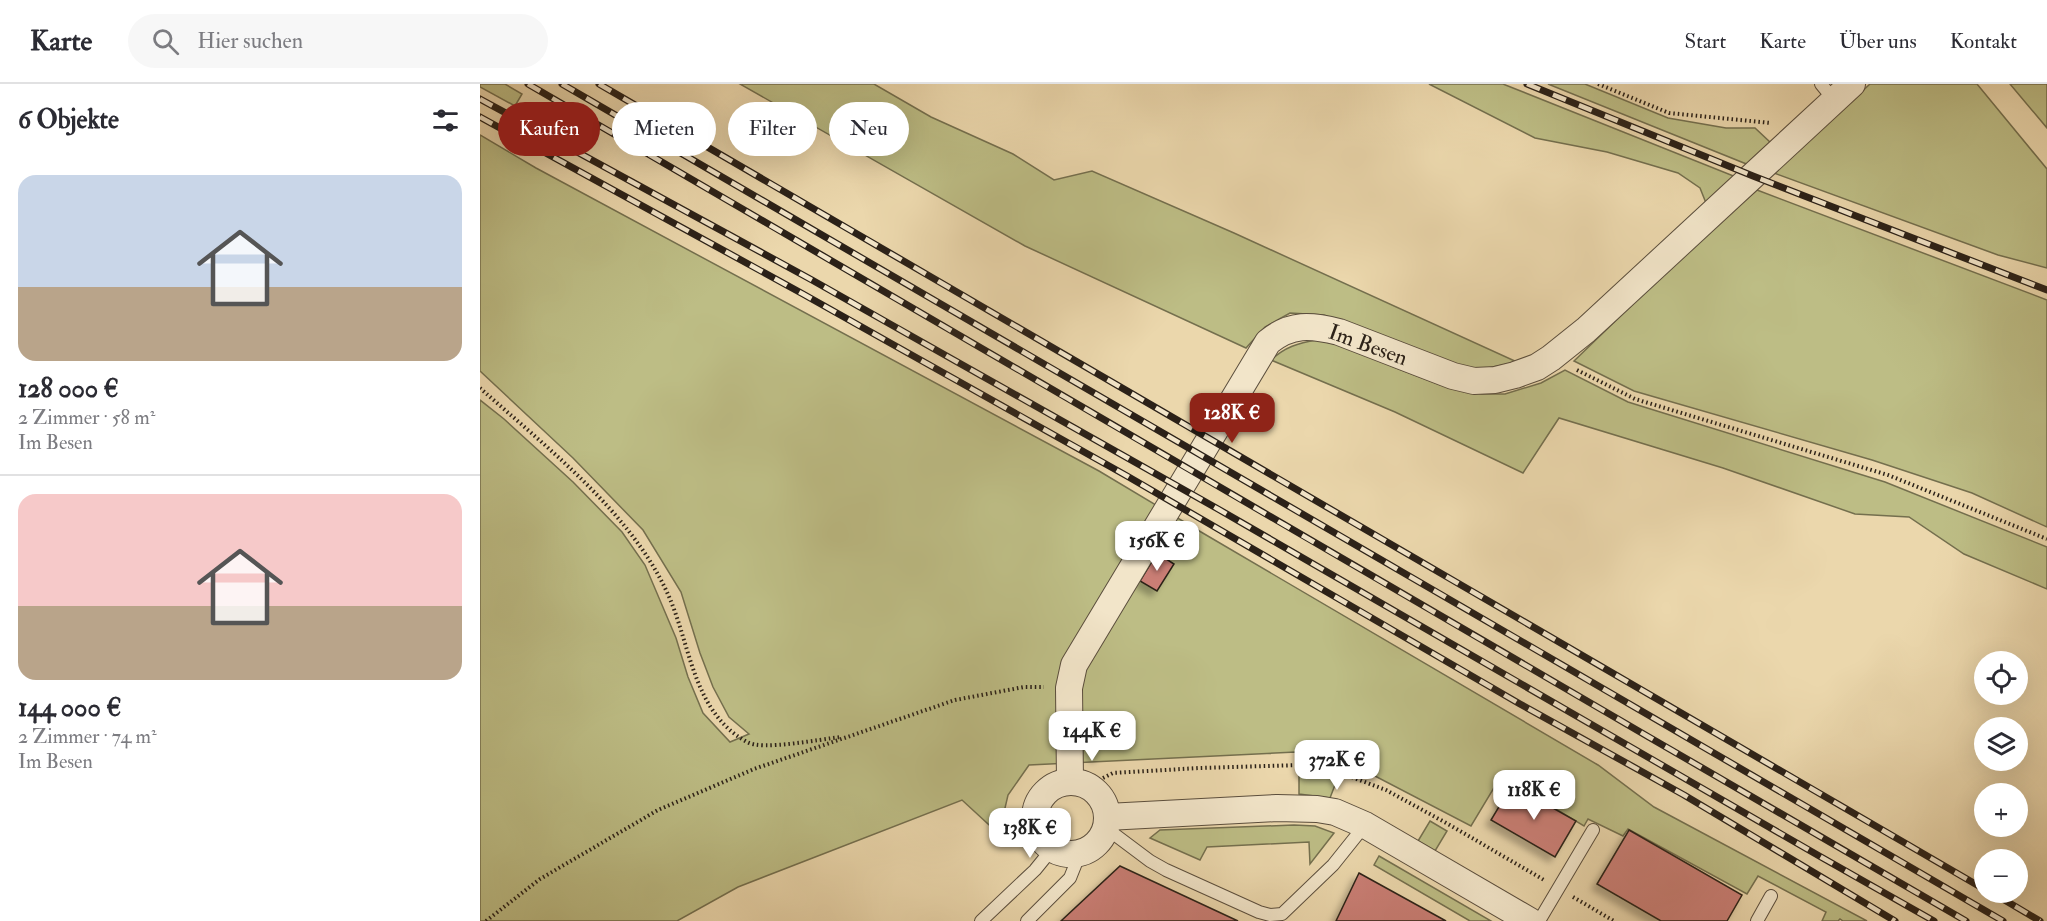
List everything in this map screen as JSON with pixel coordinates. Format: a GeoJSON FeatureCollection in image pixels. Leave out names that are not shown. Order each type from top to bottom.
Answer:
{"type":"FeatureCollection","features":[{"type":"Feature","properties":{"kind":"street","name":"Im Besen"},"geometry":{"type":"LineString","coordinates":[[1070,781],[1069,688],[1071,674],[1078,657],[1268,342],[1288,329],[1303,326],[1322,328],[1339,332],[1453,376],[1474,381],[1495,380],[1515,375],[1551,358],[1586,330],[1806,126],[1836,89]]}},
{"type":"Feature","properties":{"kind":"street"},"geometry":{"type":"LineString","coordinates":[[1070,781],[1089,786],[1096,791],[1106,807],[1107,822],[1097,843],[1080,853],[1060,852],[1052,849],[1040,836],[1036,828],[1036,808],[1044,792],[1052,786],[1070,781]]}},
{"type":"Feature","properties":{"kind":"street"},"geometry":{"type":"LineString","coordinates":[[1107,822],[1182,812],[1298,808],[1335,812],[1365,825],[1530,921]]}},
{"type":"Feature","properties":{"kind":"lane"},"geometry":{"type":"LineString","coordinates":[[1107,822],[1150,861],[1270,915],[1282,914],[1333,865],[1365,825]]}},
{"type":"Feature","properties":{"kind":"lane"},"geometry":{"type":"LineString","coordinates":[[1539,921],[1593,830]]}},
{"type":"Feature","properties":{"kind":"lane"},"geometry":{"type":"LineString","coordinates":[[981,921],[1035,870],[1052,849]]}},
{"type":"Feature","properties":{"kind":"lane"},"geometry":{"type":"LineString","coordinates":[[1027,921],[1070,878],[1080,853]]}},
{"type":"Feature","properties":{"kind":"lane"},"geometry":{"type":"LineString","coordinates":[[1757,921],[1771,896]]}},
{"type":"Feature","properties":{"kind":"path"},"geometry":{"type":"LineString","coordinates":[[1598,84],[1669,113],[1806,126]]}},
{"type":"Feature","properties":{"kind":"path"},"geometry":{"type":"LineString","coordinates":[[1551,358],[1635,399],[1888,475],[2047,539]]}},
{"type":"Feature","properties":{"kind":"path"},"geometry":{"type":"LineString","coordinates":[[480,388],[546,444],[641,545],[667,591],[700,688],[715,716],[724,726],[749,744],[776,745],[850,736]]}},
{"type":"Feature","properties":{"kind":"path"},"geometry":{"type":"LineString","coordinates":[[486,921],[540,879],[658,810],[754,770],[955,700],[1024,687],[1069,688]]}},
{"type":"Feature","properties":{"kind":"green space"},"geometry":{"type":"Polygon","coordinates":[[[480,84],[505,84],[522,94],[517,102],[508,102],[480,87],[480,84]]]}},
{"type":"Feature","properties":{"kind":"green space"},"geometry":{"type":"Polygon","coordinates":[[[740,84],[874,84],[905,102],[829,102],[829,135],[817,128],[817,102],[772,102],[740,84]]]}},
{"type":"Feature","properties":{"kind":"green space"},"geometry":{"type":"Polygon","coordinates":[[[1429,84],[1503,84],[1736,177],[1706,203],[1700,188],[1678,173],[1607,152],[1535,138],[1429,84]]]}},
{"type":"Feature","properties":{"kind":"green space"},"geometry":{"type":"Polygon","coordinates":[[[1548,84],[1585,84],[1668,118],[1726,128],[1755,128],[1771,143],[1749,165],[1548,84]]]}},
{"type":"Feature","properties":{"kind":"green space"},"geometry":{"type":"Polygon","coordinates":[[[1870,84],[1977,84],[2047,169],[2047,268],[1998,255],[1774,173],[1870,84]]]}},
{"type":"Feature","properties":{"kind":"green space"},"geometry":{"type":"Polygon","coordinates":[[[2010,84],[2047,84],[2047,128],[2010,84]]]}},
{"type":"Feature","properties":{"kind":"green space"},"geometry":{"type":"Polygon","coordinates":[[[909,104],[931,117],[1013,154],[1054,180],[1092,171],[1517,362],[1488,368],[1460,368],[1324,315],[1290,313],[1265,327],[1246,348],[1025,246],[867,156],[909,156],[909,104]]]}},
{"type":"Feature","properties":{"kind":"green space"},"geometry":{"type":"Polygon","coordinates":[[[480,135],[498,146],[498,156],[516,156],[1099,471],[1598,765],[1654,807],[1867,921],[1840,919],[1822,921],[1826,912],[1758,876],[1747,894],[1628,829],[1623,836],[1588,819],[1584,826],[1501,776],[1471,826],[1350,763],[1296,752],[1029,765],[1008,795],[999,834],[962,800],[738,887],[677,921],[480,921],[480,400],[573,482],[622,532],[645,565],[676,638],[688,677],[703,713],[730,742],[749,734],[729,717],[713,687],[681,592],[643,530],[573,458],[480,371],[480,135]]]}},
{"type":"Feature","properties":{"kind":"green space"},"geometry":{"type":"Polygon","coordinates":[[[1757,190],[2047,300],[2047,527],[1972,493],[1872,460],[1634,391],[1574,361],[1698,241],[1757,190]]]}},
{"type":"Feature","properties":{"kind":"green space"},"geometry":{"type":"Polygon","coordinates":[[[1317,340],[1348,347],[1441,385],[1482,394],[1505,394],[1541,383],[1565,370],[1628,402],[1885,482],[2047,547],[2047,589],[1964,554],[1909,517],[1855,514],[1723,468],[1559,418],[1523,473],[1395,412],[1271,360],[1292,346],[1317,340]]]}},
{"type":"Feature","properties":{"kind":"green space"},"geometry":{"type":"Polygon","coordinates":[[[1299,772],[1338,777],[1330,798],[1299,794],[1299,772]]]}},
{"type":"Feature","properties":{"kind":"green space"},"geometry":{"type":"Polygon","coordinates":[[[1430,821],[1447,831],[1435,851],[1418,841],[1430,821]]]}},
{"type":"Feature","properties":{"kind":"green space"},"geometry":{"type":"Polygon","coordinates":[[[1315,826],[1334,833],[1310,864],[1309,842],[1207,847],[1200,860],[1150,838],[1160,830],[1315,826]]]}},
{"type":"Feature","properties":{"kind":"green space"},"geometry":{"type":"Polygon","coordinates":[[[1379,856],[1491,921],[1470,921],[1374,865],[1379,856]]]}},
{"type":"Feature","properties":{"kind":"building"},"geometry":{"type":"Polygon","coordinates":[[[1157,553],[1174,564],[1157,591],[1140,581],[1157,553]]]}},
{"type":"Feature","properties":{"kind":"building"},"geometry":{"type":"Polygon","coordinates":[[[1512,785],[1576,821],[1555,857],[1491,820],[1512,785]]]}},
{"type":"Feature","properties":{"kind":"building"},"geometry":{"type":"Polygon","coordinates":[[[1629,830],[1742,895],[1727,921],[1661,921],[1597,884],[1629,830]]]}},
{"type":"Feature","properties":{"kind":"building"},"geometry":{"type":"Polygon","coordinates":[[[1120,866],[1238,921],[1061,921],[1120,866]]]}},
{"type":"Feature","properties":{"kind":"building"},"geometry":{"type":"Polygon","coordinates":[[[1359,873],[1446,921],[1336,921],[1359,873]]]}},
{"type":"Feature","properties":{"kind":"railway"},"geometry":{"type":"LineString","coordinates":[[528,84],[1966,921]]}},
{"type":"Feature","properties":{"kind":"railway"},"geometry":{"type":"LineString","coordinates":[[562,84],[2003,921]]}},
{"type":"Feature","properties":{"kind":"railway"},"geometry":{"type":"LineString","coordinates":[[599,84],[1974,883]]}},
{"type":"Feature","properties":{"kind":"railway"},"geometry":{"type":"LineString","coordinates":[[1527,84],[1753,176],[2047,290]]}},
{"type":"Feature","properties":{"kind":"railway"},"geometry":{"type":"LineString","coordinates":[[480,99],[812,280],[1218,509],[1934,921]]}},
{"type":"Feature","properties":{"kind":"railway"},"geometry":{"type":"LineString","coordinates":[[480,117],[803,294],[1127,476],[1520,704],[1684,795],[1895,921]]}},
{"type":"Feature","properties":{"kind":"railway"},"geometry":{"type":"LineString","coordinates":[[2010,903],[2040,921]]}}]}
